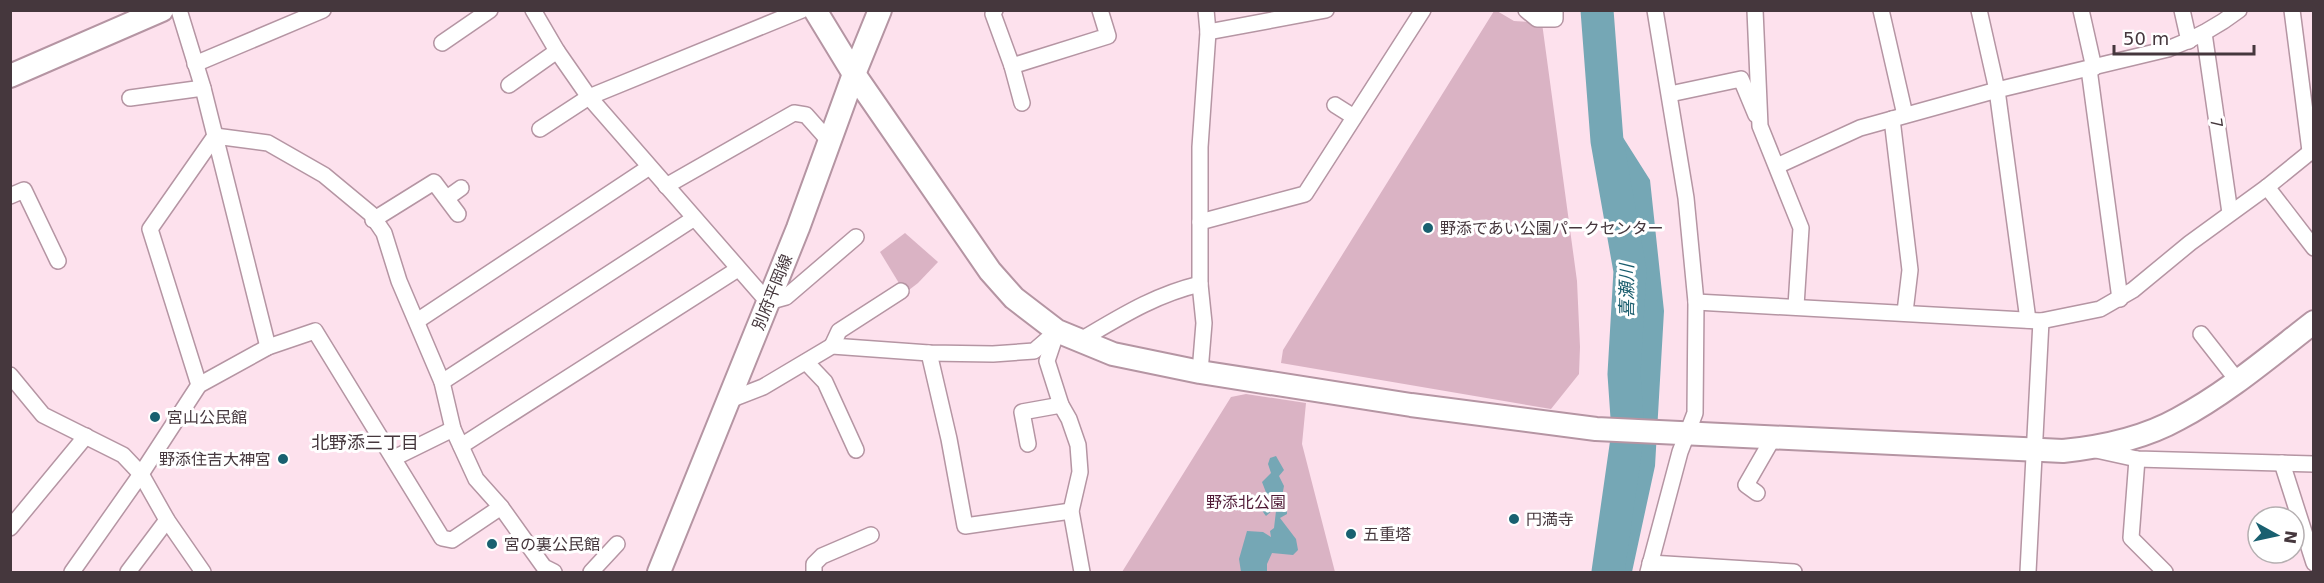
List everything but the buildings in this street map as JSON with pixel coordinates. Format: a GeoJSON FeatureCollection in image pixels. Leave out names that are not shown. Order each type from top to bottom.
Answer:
{"type":"FeatureCollection","features":[{"type":"Feature","properties":{"kind":"street"},"geometry":{"type":"LineString","coordinates":[[10,76],[162,10]]}},
{"type":"Feature","properties":{"kind":"street"},"geometry":{"type":"LineString","coordinates":[[179,10],[216,136],[268,347]]}},
{"type":"Feature","properties":{"kind":"street"},"geometry":{"type":"LineString","coordinates":[[195,64],[323,10]]}},
{"type":"Feature","properties":{"kind":"street"},"geometry":{"type":"LineString","coordinates":[[442,43],[490,10]]}},
{"type":"Feature","properties":{"kind":"street"},"geometry":{"type":"LineString","coordinates":[[533,10],[556,51],[589,97],[648,168],[768,302],[786,297],[856,237]]}},
{"type":"Feature","properties":{"kind":"street"},"geometry":{"type":"LineString","coordinates":[[540,129],[589,97],[802,10]]}},
{"type":"Feature","properties":{"kind":"street"},"geometry":{"type":"LineString","coordinates":[[815,10],[854,74],[990,271],[1014,298],[1057,331],[1079,342],[1113,354],[1200,372],[1411,405],[1596,429],[2034,451],[2088,449],[2141,435],[2177,421],[2214,398],[2313,322]]}},
{"type":"Feature","properties":{"kind":"street","name":"別府平岡線"},"geometry":{"type":"LineString","coordinates":[[658,573],[768,302],[880,10]]}},
{"type":"Feature","properties":{"kind":"street"},"geometry":{"type":"LineString","coordinates":[[995,10],[993,14],[1012,66],[1022,103]]}},
{"type":"Feature","properties":{"kind":"street"},"geometry":{"type":"LineString","coordinates":[[1012,66],[1108,36],[1100,10]]}},
{"type":"Feature","properties":{"kind":"street"},"geometry":{"type":"LineString","coordinates":[[1200,372],[1204,323],[1200,284],[1200,147],[1208,32],[1206,10]]}},
{"type":"Feature","properties":{"kind":"street"},"geometry":{"type":"LineString","coordinates":[[1200,222],[1305,194],[1423,10]]}},
{"type":"Feature","properties":{"kind":"street"},"geometry":{"type":"LineString","coordinates":[[1526,10],[1537,19],[1555,19],[1555,10]]}},
{"type":"Feature","properties":{"kind":"street"},"geometry":{"type":"LineString","coordinates":[[1656,10],[1686,198],[1696,302],[1695,413],[1680,434],[1649,568],[1794,573]]}},
{"type":"Feature","properties":{"kind":"street"},"geometry":{"type":"LineString","coordinates":[[1755,10],[1760,126]]}},
{"type":"Feature","properties":{"kind":"street"},"geometry":{"type":"LineString","coordinates":[[1881,10],[1899,117],[1910,270],[1905,312]]}},
{"type":"Feature","properties":{"kind":"street"},"geometry":{"type":"LineString","coordinates":[[1979,10],[1997,90],[2034,320],[2034,451],[2028,573]]}},
{"type":"Feature","properties":{"kind":"street"},"geometry":{"type":"LineString","coordinates":[[2080,10],[2092,68],[2120,299]]}},
{"type":"Feature","properties":{"kind":"street"},"geometry":{"type":"LineString","coordinates":[[2182,10],[2189,41]]}},
{"type":"Feature","properties":{"kind":"street"},"geometry":{"type":"LineString","coordinates":[[1777,166],[1860,128],[1997,90],[2168,49],[2204,33],[2239,10]]}},
{"type":"Feature","properties":{"kind":"street"},"geometry":{"type":"LineString","coordinates":[[1696,302],[2034,320],[2100,309],[2120,299],[2312,150],[2292,10]]}},
{"type":"Feature","properties":{"kind":"street"},"geometry":{"type":"LineString","coordinates":[[1208,32],[1319,12]]}},
{"type":"Feature","properties":{"kind":"street","name":"7"},"geometry":{"type":"LineString","coordinates":[[2204,33],[2230,213]]}},
{"type":"Feature","properties":{"kind":"street"},"geometry":{"type":"LineString","coordinates":[[509,85],[556,51]]}},
{"type":"Feature","properties":{"kind":"street"},"geometry":{"type":"LineString","coordinates":[[1670,94],[1741,79],[1801,228],[1796,306]]}},
{"type":"Feature","properties":{"kind":"street"},"geometry":{"type":"LineString","coordinates":[[130,98],[203,88]]}},
{"type":"Feature","properties":{"kind":"street"},"geometry":{"type":"LineString","coordinates":[[1335,105],[1354,117]]}},
{"type":"Feature","properties":{"kind":"street"},"geometry":{"type":"LineString","coordinates":[[666,186],[794,113],[806,116],[830,142]]}},
{"type":"Feature","properties":{"kind":"street"},"geometry":{"type":"LineString","coordinates":[[216,136],[268,143],[324,175],[370,214],[384,233],[399,281],[442,382],[453,429],[476,479],[501,507],[544,567],[554,573]]}},
{"type":"Feature","properties":{"kind":"street"},"geometry":{"type":"LineString","coordinates":[[199,386],[150,229],[216,136]]}},
{"type":"Feature","properties":{"kind":"street"},"geometry":{"type":"LineString","coordinates":[[417,321],[648,168]]}},
{"type":"Feature","properties":{"kind":"street"},"geometry":{"type":"LineString","coordinates":[[373,220],[434,182],[458,214]]}},
{"type":"Feature","properties":{"kind":"street"},"geometry":{"type":"LineString","coordinates":[[2267,187],[2313,248]]}},
{"type":"Feature","properties":{"kind":"street"},"geometry":{"type":"LineString","coordinates":[[447,198],[461,188]]}},
{"type":"Feature","properties":{"kind":"street"},"geometry":{"type":"LineString","coordinates":[[10,196],[24,190],[58,261]]}},
{"type":"Feature","properties":{"kind":"street"},"geometry":{"type":"LineString","coordinates":[[442,382],[693,219]]}},
{"type":"Feature","properties":{"kind":"street"},"geometry":{"type":"LineString","coordinates":[[461,446],[738,269]]}},
{"type":"Feature","properties":{"kind":"street"},"geometry":{"type":"LineString","coordinates":[[1079,342],[1170,291],[1200,284]]}},
{"type":"Feature","properties":{"kind":"street"},"geometry":{"type":"LineString","coordinates":[[727,401],[763,387],[832,346],[839,331],[901,291]]}},
{"type":"Feature","properties":{"kind":"street"},"geometry":{"type":"LineString","coordinates":[[72,573],[199,386],[268,347],[315,331],[442,538],[452,540],[501,507]]}},
{"type":"Feature","properties":{"kind":"street"},"geometry":{"type":"LineString","coordinates":[[832,346],[929,353],[993,354],[1034,351],[1057,331]]}},
{"type":"Feature","properties":{"kind":"street"},"geometry":{"type":"LineString","coordinates":[[1057,331],[1047,361],[1061,405],[1069,419],[1078,445],[1080,472],[1071,511],[1082,573]]}},
{"type":"Feature","properties":{"kind":"street"},"geometry":{"type":"LineString","coordinates":[[2201,334],[2237,380]]}},
{"type":"Feature","properties":{"kind":"street"},"geometry":{"type":"LineString","coordinates":[[929,353],[949,439],[965,526],[1071,511]]}},
{"type":"Feature","properties":{"kind":"street"},"geometry":{"type":"LineString","coordinates":[[806,362],[825,382],[856,450]]}},
{"type":"Feature","properties":{"kind":"street"},"geometry":{"type":"LineString","coordinates":[[10,375],[43,415],[123,455],[141,474],[167,520],[203,573]]}},
{"type":"Feature","properties":{"kind":"street"},"geometry":{"type":"LineString","coordinates":[[1028,444],[1022,412],[1061,405]]}},
{"type":"Feature","properties":{"kind":"street"},"geometry":{"type":"LineString","coordinates":[[394,458],[453,429]]}},
{"type":"Feature","properties":{"kind":"street"},"geometry":{"type":"LineString","coordinates":[[10,528],[86,436]]}},
{"type":"Feature","properties":{"kind":"street"},"geometry":{"type":"LineString","coordinates":[[1757,493],[1746,485],[1773,438]]}},
{"type":"Feature","properties":{"kind":"street"},"geometry":{"type":"LineString","coordinates":[[2088,449],[2137,459],[2313,464]]}},
{"type":"Feature","properties":{"kind":"street"},"geometry":{"type":"LineString","coordinates":[[2137,459],[2131,538],[2165,573]]}},
{"type":"Feature","properties":{"kind":"street"},"geometry":{"type":"LineString","coordinates":[[2282,463],[2313,563]]}},
{"type":"Feature","properties":{"kind":"street"},"geometry":{"type":"LineString","coordinates":[[128,573],[167,520]]}},
{"type":"Feature","properties":{"kind":"street"},"geometry":{"type":"LineString","coordinates":[[814,573],[814,564],[846,536],[871,535]]}},
{"type":"Feature","properties":{"kind":"street"},"geometry":{"type":"LineString","coordinates":[[591,573],[617,544]]}},
{"type":"Feature","properties":{"kind":"green space"},"geometry":{"type":"Polygon","coordinates":[[[1494,11],[1514,21],[1542,23],[1577,281],[1579,374],[1551,409],[1281,363],[1283,350],[1494,11]]]}},
{"type":"Feature","properties":{"kind":"green space"},"geometry":{"type":"Polygon","coordinates":[[[905,233],[938,262],[905,293],[880,252],[905,233]]]}},
{"type":"Feature","properties":{"kind":"green space","name":"野添北公園"},"geometry":{"type":"Polygon","coordinates":[[[1246,394],[1306,403],[1302,444],[1335,572],[1122,572],[1231,397],[1246,394]]]}},
{"type":"Feature","properties":{"kind":"water"},"geometry":{"type":"Polygon","coordinates":[[[1597,11],[1612,11],[1614,30],[1610,58],[1612,120],[1650,180],[1664,311],[1655,466],[1632,572],[1608,572],[1628,432],[1624,374],[1630,271],[1607,141],[1597,11]]]}},
{"type":"Feature","properties":{"kind":"water"},"geometry":{"type":"Polygon","coordinates":[[[1276,456],[1284,470],[1279,476],[1284,486],[1280,507],[1287,510],[1287,514],[1280,518],[1296,539],[1298,550],[1293,555],[1272,553],[1267,564],[1267,572],[1241,572],[1239,559],[1247,531],[1263,532],[1271,537],[1270,531],[1274,528],[1276,511],[1273,510],[1266,516],[1262,511],[1267,495],[1262,482],[1271,473],[1268,464],[1270,458],[1276,456]]]}},
{"type":"Feature","properties":{"kind":"waterway","name":"喜瀬川"},"geometry":{"type":"LineString","coordinates":[[1597,10],[1607,141],[1630,271],[1624,374],[1628,432],[1608,572]]}},
{"type":"Feature","properties":{"kind":"place","name":"野添であい公園パークセンター"},"geometry":{"type":"Point","coordinates":[1428,228]}},
{"type":"Feature","properties":{"kind":"place","name":"宮山公民館"},"geometry":{"type":"Point","coordinates":[155,417]}},
{"type":"Feature","properties":{"kind":"place","name":"野添住吉大神宮"},"geometry":{"type":"Point","coordinates":[283,459]}},
{"type":"Feature","properties":{"kind":"place","name":"円満寺"},"geometry":{"type":"Point","coordinates":[1514,519]}},
{"type":"Feature","properties":{"kind":"place","name":"五重塔"},"geometry":{"type":"Point","coordinates":[1351,534]}},
{"type":"Feature","properties":{"kind":"place","name":"宮の裏公民館"},"geometry":{"type":"Point","coordinates":[492,544]}},
{"type":"Feature","properties":{"kind":"district","name":"北野添三丁目"},"geometry":{"type":"Point","coordinates":[365,443]}}]}
